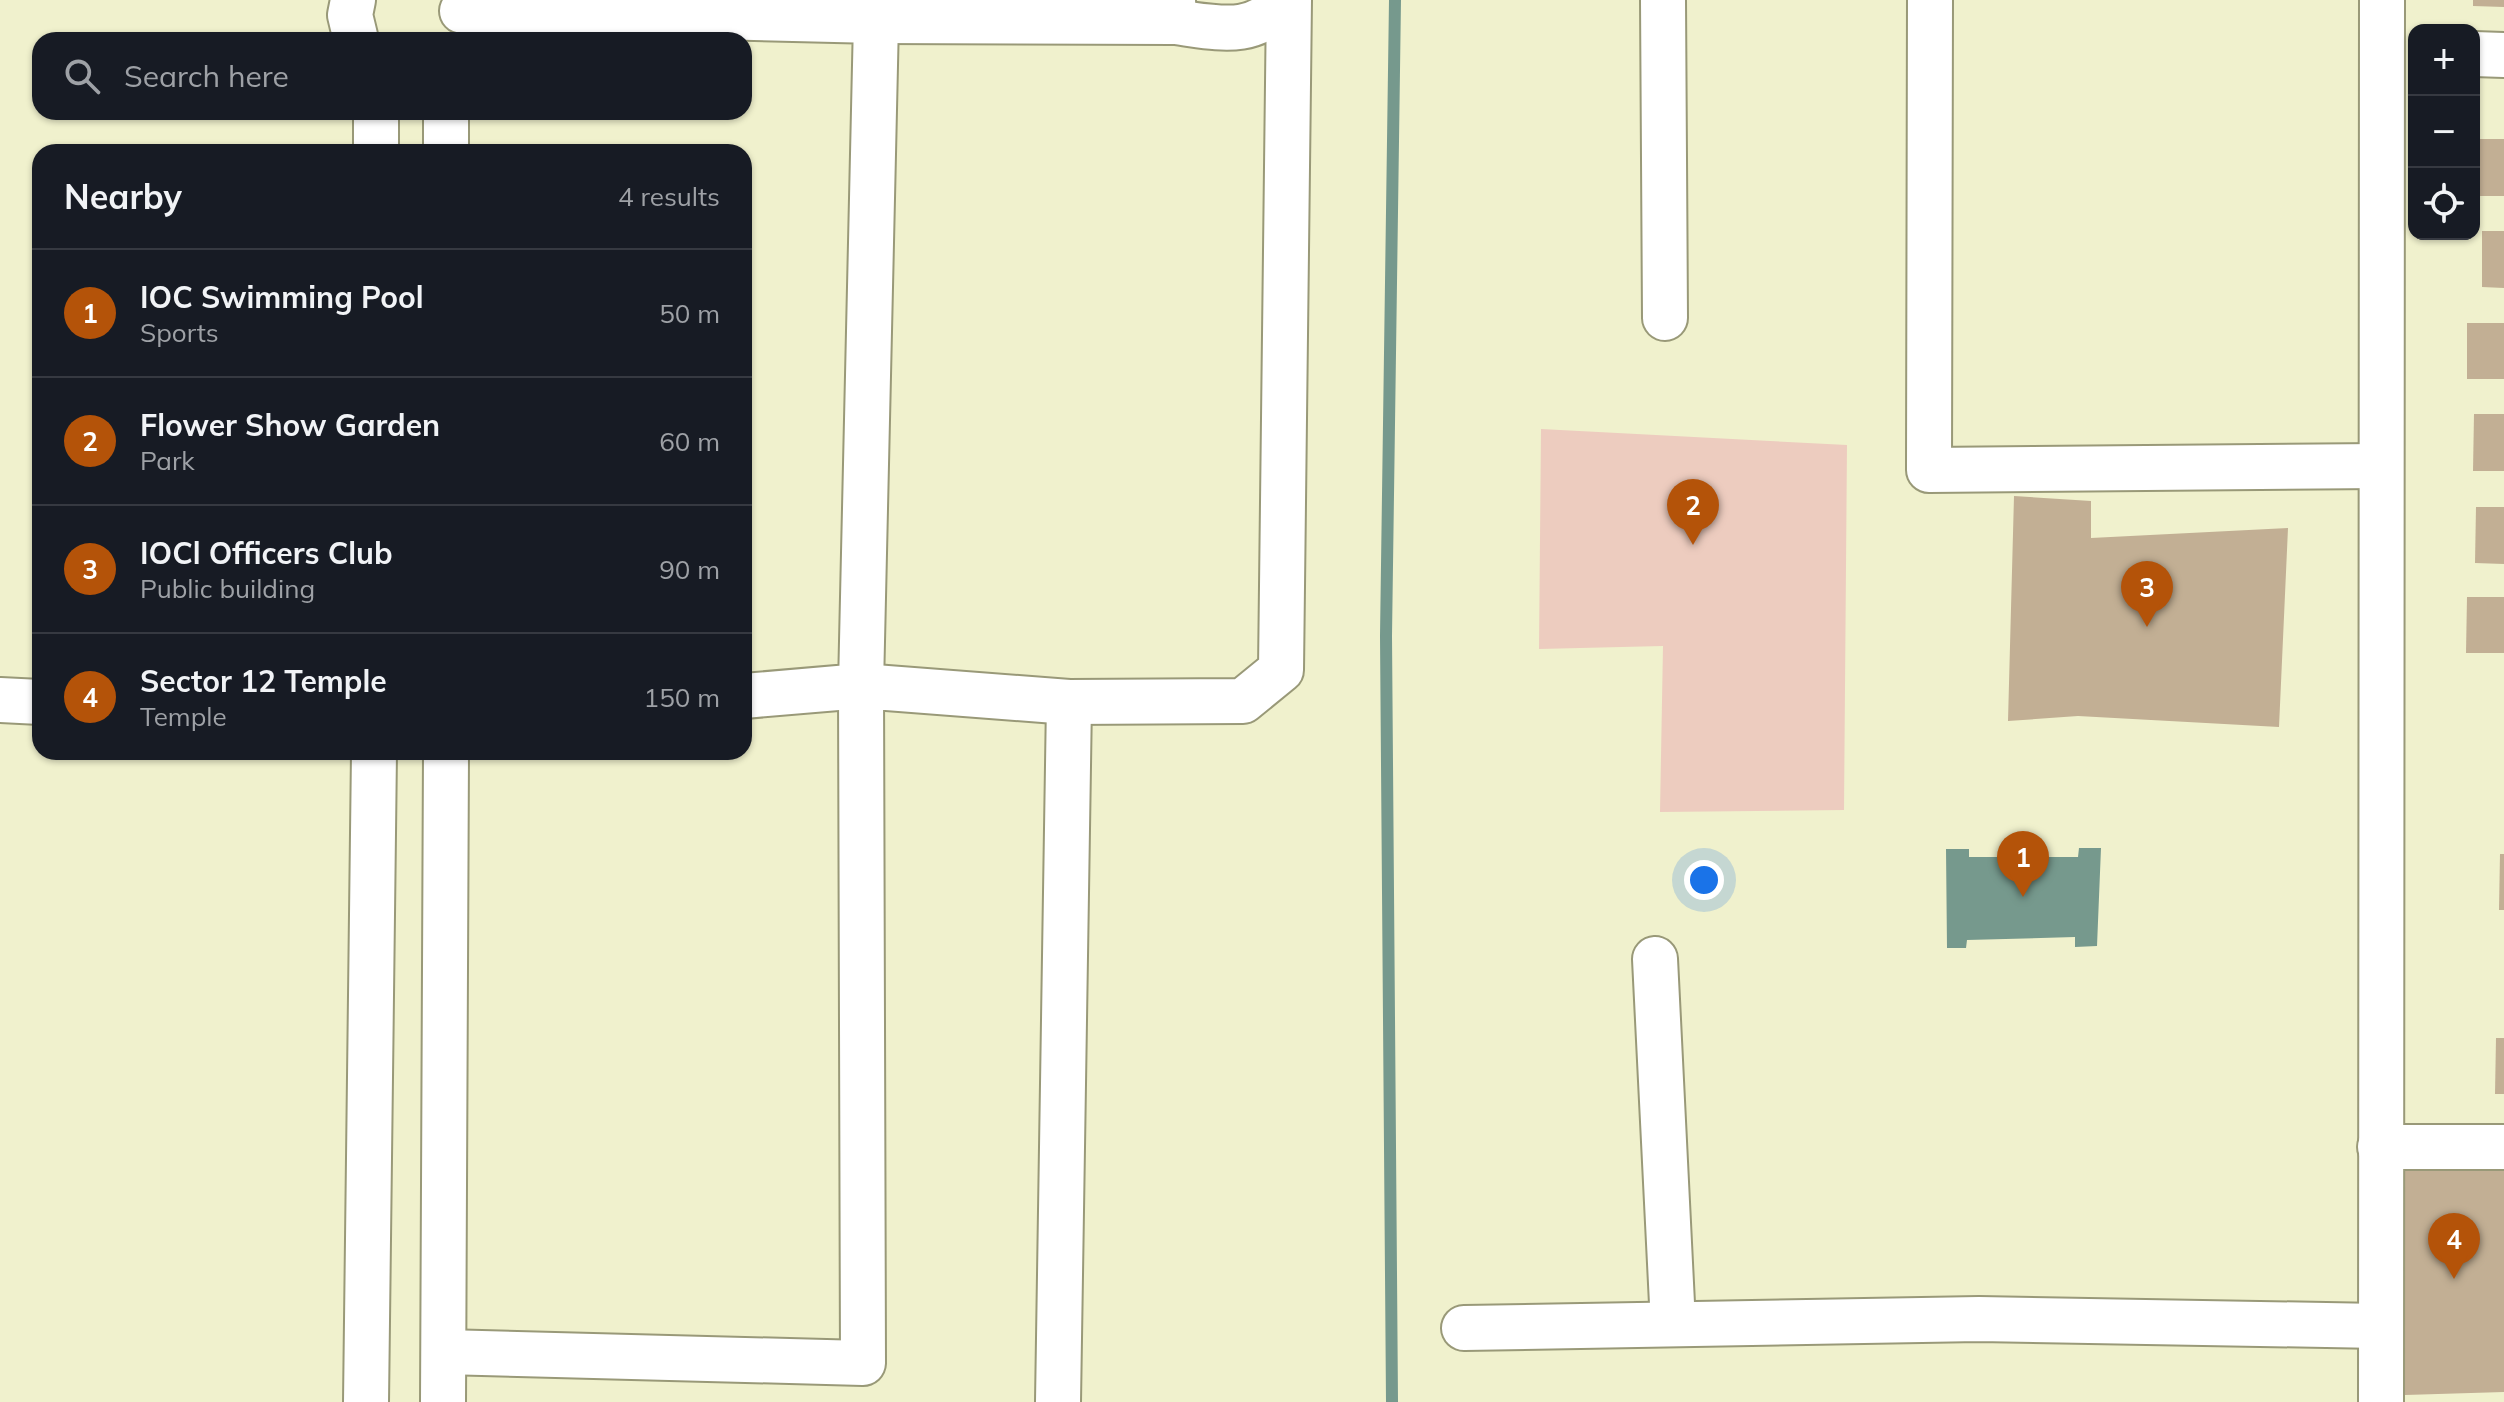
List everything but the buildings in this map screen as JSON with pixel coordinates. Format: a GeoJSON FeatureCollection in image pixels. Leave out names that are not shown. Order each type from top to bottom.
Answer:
{"type":"FeatureCollection","features":[{"type":"Feature","properties":{"kind":"street"},"geometry":{"type":"LineString","coordinates":[[353,0],[350,15],[354,32]]}},
{"type":"Feature","properties":{"kind":"street"},"geometry":{"type":"LineString","coordinates":[[459,17],[876,21],[1174,11],[1239,29],[1264,19],[1286,0]]}},
{"type":"Feature","properties":{"kind":"street"},"geometry":{"type":"LineString","coordinates":[[752,695],[861,686],[1069,702],[1243,701],[1281,670],[1286,0]]}},
{"type":"Feature","properties":{"kind":"street"},"geometry":{"type":"LineString","coordinates":[[1663,0],[1665,318]]}},
{"type":"Feature","properties":{"kind":"street"},"geometry":{"type":"LineString","coordinates":[[1930,0],[1929,470],[2381,466]]}},
{"type":"Feature","properties":{"kind":"street"},"geometry":{"type":"LineString","coordinates":[[2381,1402],[2381,466],[2398,52],[2382,0]]}},
{"type":"Feature","properties":{"kind":"street"},"geometry":{"type":"LineString","coordinates":[[444,1352],[863,1363],[861,686],[876,21]]}},
{"type":"Feature","properties":{"kind":"street"},"geometry":{"type":"LineString","coordinates":[[2480,54],[2504,55]]}},
{"type":"Feature","properties":{"kind":"street"},"geometry":{"type":"LineString","coordinates":[[376,120],[376,144]]}},
{"type":"Feature","properties":{"kind":"street"},"geometry":{"type":"LineString","coordinates":[[446,120],[446,144]]}},
{"type":"Feature","properties":{"kind":"street"},"geometry":{"type":"LineString","coordinates":[[0,700],[32,702]]}},
{"type":"Feature","properties":{"kind":"street"},"geometry":{"type":"LineString","coordinates":[[1058,1402],[1069,702]]}},
{"type":"Feature","properties":{"kind":"street"},"geometry":{"type":"LineString","coordinates":[[366,1402],[374,760]]}},
{"type":"Feature","properties":{"kind":"street"},"geometry":{"type":"LineString","coordinates":[[443,1402],[446,760]]}},
{"type":"Feature","properties":{"kind":"street"},"geometry":{"type":"LineString","coordinates":[[1655,959],[1673,1324]]}},
{"type":"Feature","properties":{"kind":"street"},"geometry":{"type":"LineString","coordinates":[[2380,1147],[2504,1147]]}},
{"type":"Feature","properties":{"kind":"street"},"geometry":{"type":"LineString","coordinates":[[1464,1328],[1979,1319],[2380,1326]]}},
{"type":"Feature","properties":{"kind":"shaded area"},"geometry":{"type":"Polygon","coordinates":[[[1541,429],[1847,445],[1844,810],[1660,812],[1663,646],[1539,649],[1541,429]]]}},
{"type":"Feature","properties":{"kind":"water"},"geometry":{"type":"Polygon","coordinates":[[[2079,848],[2101,848],[2097,946],[2075,947],[2075,937],[1967,940],[1966,948],[1947,948],[1946,849],[1969,849],[1969,857],[2078,857],[2079,848]]]}},
{"type":"Feature","properties":{"kind":"waterway"},"geometry":{"type":"LineString","coordinates":[[1392,1402],[1386,636],[1395,0]]}},
{"type":"Feature","properties":{"kind":"place","name":"Flower Show Garden"},"geometry":{"type":"Point","coordinates":[1693,545]}},
{"type":"Feature","properties":{"kind":"place","name":"IOCl Officers Club"},"geometry":{"type":"Point","coordinates":[2147,627]}},
{"type":"Feature","properties":{"kind":"place","name":"IOC Swimming Pool"},"geometry":{"type":"Point","coordinates":[2023,897]}},
{"type":"Feature","properties":{"kind":"place","name":"Sector 12 Temple"},"geometry":{"type":"Point","coordinates":[2454,1279]}}]}
